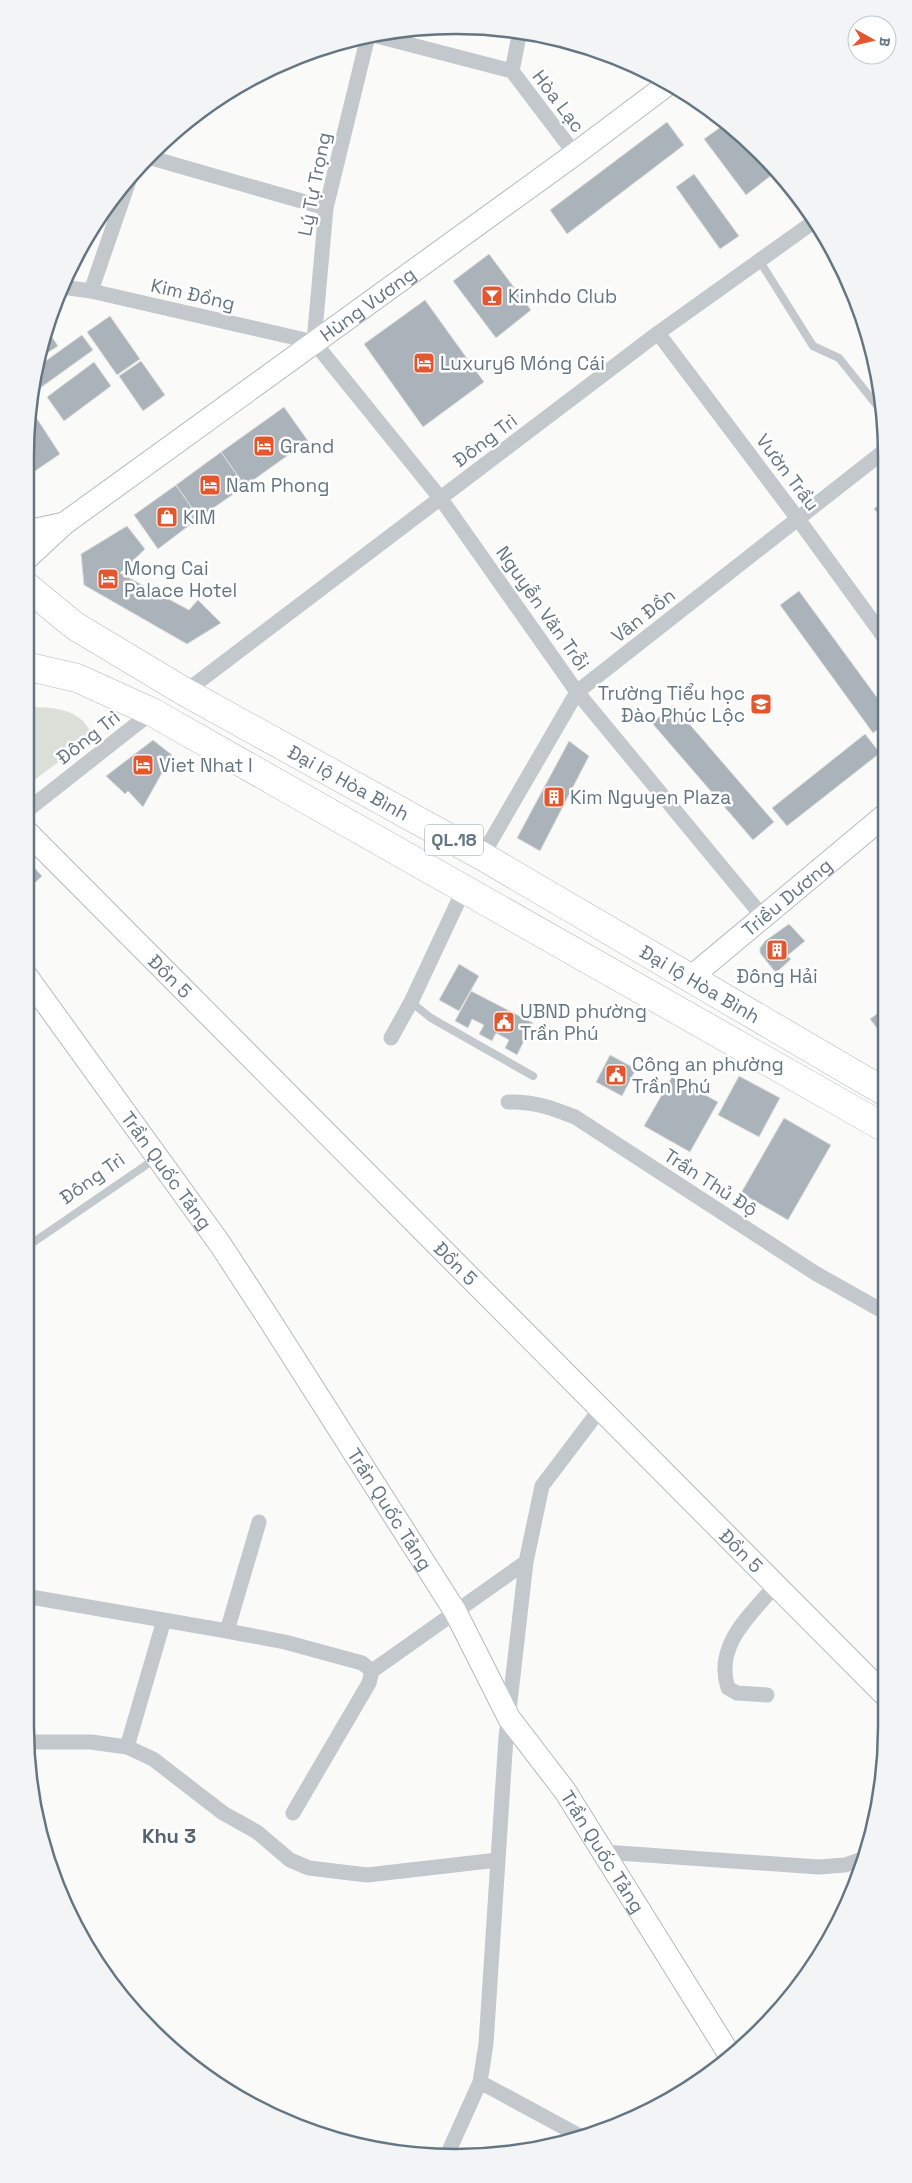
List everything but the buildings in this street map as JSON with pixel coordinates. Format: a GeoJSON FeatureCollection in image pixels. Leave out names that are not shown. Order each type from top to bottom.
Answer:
{"type":"FeatureCollection","features":[{"type":"Feature","properties":{"kind":"highway","name":"Đại lộ Hòa Bình"},"geometry":{"type":"LineString","coordinates":[[34,592],[76,626],[185,692],[482,856],[686,976],[878,1085]]}},
{"type":"Feature","properties":{"kind":"highway","name":"Đại lộ Hòa Bình"},"geometry":{"type":"LineString","coordinates":[[34,668],[77,678],[152,712],[878,1124]]}},
{"type":"Feature","properties":{"kind":"highway"},"geometry":{"type":"LineString","coordinates":[[152,712],[185,692]]}},
{"type":"Feature","properties":{"kind":"highway"},"geometry":{"type":"LineString","coordinates":[[464,889],[482,856]]}},
{"type":"Feature","properties":{"kind":"highway"},"geometry":{"type":"LineString","coordinates":[[666,1004],[686,976]]}},
{"type":"Feature","properties":{"kind":"street","name":"Hòa Lạc"},"geometry":{"type":"LineString","coordinates":[[512,72],[518,38]]}},
{"type":"Feature","properties":{"kind":"street","name":"Hòa Lạc"},"geometry":{"type":"LineString","coordinates":[[389,39],[512,72],[575,154]]}},
{"type":"Feature","properties":{"kind":"street","name":"Lý Tự Trọng"},"geometry":{"type":"LineString","coordinates":[[314,342],[326,208],[366,44]]}},
{"type":"Feature","properties":{"kind":"street","name":"Hùng Vương"},"geometry":{"type":"LineString","coordinates":[[34,552],[65,523],[575,154],[663,88]]}},
{"type":"Feature","properties":{"kind":"street"},"geometry":{"type":"LineString","coordinates":[[155,159],[326,208]]}},
{"type":"Feature","properties":{"kind":"street"},"geometry":{"type":"LineString","coordinates":[[91,291],[124,196]]}},
{"type":"Feature","properties":{"kind":"street","name":"Đông Trì"},"geometry":{"type":"LineString","coordinates":[[185,692],[658,333],[809,225]]}},
{"type":"Feature","properties":{"kind":"street","name":"Kim Đồng"},"geometry":{"type":"LineString","coordinates":[[69,288],[91,291],[314,342]]}},
{"type":"Feature","properties":{"kind":"street","name":"Vườn Trầu"},"geometry":{"type":"LineString","coordinates":[[658,333],[878,629]]}},
{"type":"Feature","properties":{"kind":"street","name":"Nguyễn Văn Trỗi"},"geometry":{"type":"LineString","coordinates":[[314,342],[441,499],[577,692],[762,917]]}},
{"type":"Feature","properties":{"kind":"street","name":"Vân Đồn"},"geometry":{"type":"LineString","coordinates":[[482,856],[577,692],[878,456]]}},
{"type":"Feature","properties":{"kind":"street"},"geometry":{"type":"LineString","coordinates":[[34,530],[65,523]]}},
{"type":"Feature","properties":{"kind":"street","name":"Đông Trì"},"geometry":{"type":"LineString","coordinates":[[34,805],[152,712]]}},
{"type":"Feature","properties":{"kind":"street","name":"Triều Dương"},"geometry":{"type":"LineString","coordinates":[[686,976],[762,917],[878,821]]}},
{"type":"Feature","properties":{"kind":"street","name":"Đồn 5"},"geometry":{"type":"LineString","coordinates":[[34,839],[878,1688]]}},
{"type":"Feature","properties":{"kind":"street"},"geometry":{"type":"LineString","coordinates":[[391,1038],[411,1002],[464,889]]}},
{"type":"Feature","properties":{"kind":"street","name":"Trần Quốc Tảng"},"geometry":{"type":"LineString","coordinates":[[34,986],[158,1157],[269,1319],[455,1611],[509,1718],[565,1791],[726,2051]]}},
{"type":"Feature","properties":{"kind":"street","name":"Trần Thủ Độ"},"geometry":{"type":"LineString","coordinates":[[508,1102],[529,1101],[550,1107],[575,1118],[815,1273],[878,1308]]}},
{"type":"Feature","properties":{"kind":"street"},"geometry":{"type":"LineString","coordinates":[[450,2149],[480,2082],[486,2044],[509,1718],[526,1562],[542,1486],[601,1408]]}},
{"type":"Feature","properties":{"kind":"street"},"geometry":{"type":"LineString","coordinates":[[227,1631],[259,1522]]}},
{"type":"Feature","properties":{"kind":"street"},"geometry":{"type":"LineString","coordinates":[[293,1813],[369,1683],[372,1670],[526,1562]]}},
{"type":"Feature","properties":{"kind":"street"},"geometry":{"type":"LineString","coordinates":[[767,1696],[738,1693],[728,1688],[724,1676],[730,1643],[738,1629],[775,1586]]}},
{"type":"Feature","properties":{"kind":"street"},"geometry":{"type":"LineString","coordinates":[[34,1598],[285,1642],[362,1663],[372,1670]]}},
{"type":"Feature","properties":{"kind":"street"},"geometry":{"type":"LineString","coordinates":[[127,1747],[164,1620]]}},
{"type":"Feature","properties":{"kind":"street"},"geometry":{"type":"LineString","coordinates":[[35,1742],[92,1742],[127,1747],[153,1760],[223,1813],[257,1832],[290,1860],[309,1868],[352,1875],[368,1875],[498,1860]]}},
{"type":"Feature","properties":{"kind":"street"},"geometry":{"type":"LineString","coordinates":[[604,1852],[819,1867],[845,1866],[856,1862]]}},
{"type":"Feature","properties":{"kind":"street"},"geometry":{"type":"LineString","coordinates":[[480,2082],[573,2133]]}},
{"type":"Feature","properties":{"kind":"lane"},"geometry":{"type":"LineString","coordinates":[[759,260],[813,346],[838,358],[875,403]]}},
{"type":"Feature","properties":{"kind":"lane"},"geometry":{"type":"LineString","coordinates":[[411,1002],[431,1018],[533,1076]]}},
{"type":"Feature","properties":{"kind":"lane","name":"Đông Trì"},"geometry":{"type":"LineString","coordinates":[[34,1242],[158,1157]]}},
{"type":"Feature","properties":{"kind":"shaded area"},"geometry":{"type":"Polygon","coordinates":[[[34,707],[63,710],[80,718],[91,734],[88,740],[34,780],[34,707]]]}},
{"type":"Feature","properties":{"kind":"place","name":"Kinhdo Club"},"geometry":{"type":"Point","coordinates":[492,296]}},
{"type":"Feature","properties":{"kind":"place","name":"Luxury6 Móng Cái"},"geometry":{"type":"Point","coordinates":[424,363]}},
{"type":"Feature","properties":{"kind":"place","name":"Grand"},"geometry":{"type":"Point","coordinates":[264,446]}},
{"type":"Feature","properties":{"kind":"place","name":"Nam Phong"},"geometry":{"type":"Point","coordinates":[210,485]}},
{"type":"Feature","properties":{"kind":"place","name":"KIM"},"geometry":{"type":"Point","coordinates":[167,517]}},
{"type":"Feature","properties":{"kind":"place","name":"Mong Cai Palace Hotel"},"geometry":{"type":"Point","coordinates":[108,579]}},
{"type":"Feature","properties":{"kind":"place","name":"Trường Tiểu học Đào Phúc Lộc"},"geometry":{"type":"Point","coordinates":[761,704]}},
{"type":"Feature","properties":{"kind":"place","name":"Viet Nhat I"},"geometry":{"type":"Point","coordinates":[143,765]}},
{"type":"Feature","properties":{"kind":"place","name":"Kim Nguyen Plaza"},"geometry":{"type":"Point","coordinates":[554,797]}},
{"type":"Feature","properties":{"kind":"place","name":"Đông Hải"},"geometry":{"type":"Point","coordinates":[777,950]}},
{"type":"Feature","properties":{"kind":"place","name":"UBND phường Trần Phú"},"geometry":{"type":"Point","coordinates":[504,1022]}},
{"type":"Feature","properties":{"kind":"place","name":"Công an phường Trần Phú"},"geometry":{"type":"Point","coordinates":[616,1075]}},
{"type":"Feature","properties":{"kind":"district","name":"Khu 3"},"geometry":{"type":"Point","coordinates":[169,1836]}}]}
